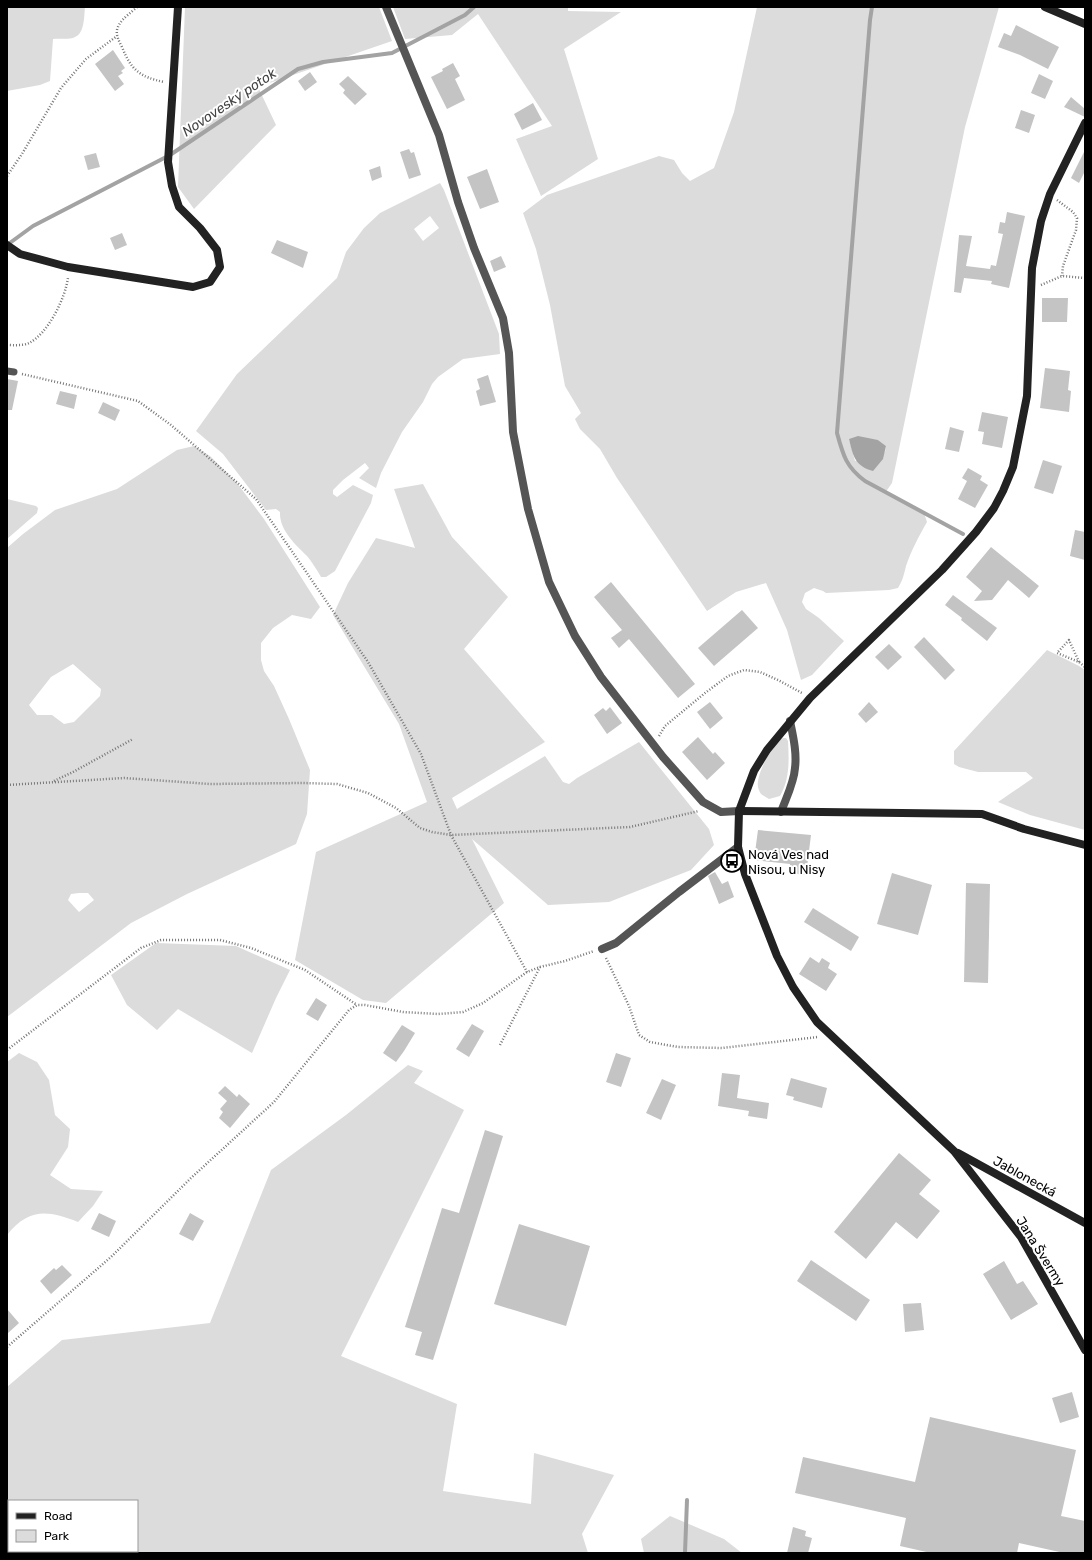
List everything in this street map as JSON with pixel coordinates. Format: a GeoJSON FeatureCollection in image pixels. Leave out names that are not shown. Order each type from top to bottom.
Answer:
{"type":"FeatureCollection","features":[{"type":"Feature","properties":{"kind":"street"},"geometry":{"type":"LineString","coordinates":[[7,245],[20,254],[68,267],[193,287],[210,282],[220,267],[217,250],[200,228],[179,207],[172,186],[168,162],[178,7]]}},
{"type":"Feature","properties":{"kind":"street"},"geometry":{"type":"LineString","coordinates":[[386,7],[439,134],[458,202],[474,248],[503,318],[509,353],[513,432],[528,509],[549,582],[575,636],[601,677],[654,745],[703,802],[722,812],[982,814],[1024,829],[1085,845]]}},
{"type":"Feature","properties":{"kind":"street"},"geometry":{"type":"LineString","coordinates":[[1045,7],[1085,24]]}},
{"type":"Feature","properties":{"kind":"street"},"geometry":{"type":"LineString","coordinates":[[954,1151],[817,1022],[793,987],[777,956],[745,874],[738,847],[739,811],[754,772],[767,750],[790,721],[810,698],[942,570],[976,532],[994,508],[1004,491],[1013,467],[1027,396],[1030,288],[1032,268],[1041,221],[1050,194],[1085,123]]}},
{"type":"Feature","properties":{"kind":"street"},"geometry":{"type":"LineString","coordinates":[[781,812],[791,787],[796,768],[795,744],[790,721]]}},
{"type":"Feature","properties":{"kind":"street"},"geometry":{"type":"LineString","coordinates":[[602,949],[616,943],[678,892],[738,847]]}},
{"type":"Feature","properties":{"kind":"street","name":"Jablonecká"},"geometry":{"type":"LineString","coordinates":[[954,1151],[1085,1223]]}},
{"type":"Feature","properties":{"kind":"street","name":"Jana Švermy"},"geometry":{"type":"LineString","coordinates":[[954,1151],[1021,1237],[1085,1350]]}},
{"type":"Feature","properties":{"kind":"path"},"geometry":{"type":"LineString","coordinates":[[137,7],[120,23],[117,29],[117,36],[128,61],[141,75],[151,79],[173,83]]}},
{"type":"Feature","properties":{"kind":"path"},"geometry":{"type":"LineString","coordinates":[[7,176],[22,154],[61,88],[86,59],[117,36]]}},
{"type":"Feature","properties":{"kind":"path"},"geometry":{"type":"LineString","coordinates":[[1050,194],[1073,212],[1076,218],[1076,230],[1063,266],[1062,276]]}},
{"type":"Feature","properties":{"kind":"path"},"geometry":{"type":"LineString","coordinates":[[7,345],[28,344],[42,334],[54,315],[63,296],[67,283],[68,267]]}},
{"type":"Feature","properties":{"kind":"path"},"geometry":{"type":"LineString","coordinates":[[1030,288],[1047,284],[1062,276],[1085,278]]}},
{"type":"Feature","properties":{"kind":"path"},"geometry":{"type":"LineString","coordinates":[[11,372],[138,401],[171,424],[256,499],[372,668],[421,754],[451,835],[527,972]]}},
{"type":"Feature","properties":{"kind":"path"},"geometry":{"type":"LineString","coordinates":[[1079,662],[1069,640],[1057,652],[1079,662],[1085,667]]}},
{"type":"Feature","properties":{"kind":"path"},"geometry":{"type":"LineString","coordinates":[[654,745],[665,726],[728,676],[744,670],[760,672],[778,680],[810,698]]}},
{"type":"Feature","properties":{"kind":"path"},"geometry":{"type":"LineString","coordinates":[[51,782],[73,772],[133,738]]}},
{"type":"Feature","properties":{"kind":"path"},"geometry":{"type":"LineString","coordinates":[[7,785],[124,778],[210,784],[337,784],[368,793],[396,808],[420,828],[432,832],[451,835],[630,827],[713,808]]}},
{"type":"Feature","properties":{"kind":"path"},"geometry":{"type":"LineString","coordinates":[[7,1050],[141,948],[161,940],[220,940],[251,948],[304,970],[357,1005]]}},
{"type":"Feature","properties":{"kind":"path"},"geometry":{"type":"LineString","coordinates":[[7,1347],[111,1257],[191,1178],[274,1102],[349,1010],[357,1005],[365,1005],[403,1012],[438,1014],[463,1012],[483,1003],[527,972],[602,949],[629,1006],[639,1035],[650,1042],[678,1047],[722,1048],[830,1035]]}},
{"type":"Feature","properties":{"kind":"path"},"geometry":{"type":"LineString","coordinates":[[500,1045],[540,967]]}},
{"type":"Feature","properties":{"kind":"green space"},"geometry":{"type":"Polygon","coordinates":[[[7,7],[85,7],[81,32],[78,35],[70,38],[53,39],[50,81],[40,85],[7,91],[7,7]]]}},
{"type":"Feature","properties":{"kind":"green space"},"geometry":{"type":"Polygon","coordinates":[[[185,7],[379,7],[392,41],[258,87],[276,125],[194,209],[178,187],[185,7]]]}},
{"type":"Feature","properties":{"kind":"green space"},"geometry":{"type":"Polygon","coordinates":[[[393,7],[568,7],[568,11],[621,12],[564,49],[598,159],[541,196],[516,139],[552,126],[478,14],[452,35],[405,39],[393,7]]]}},
{"type":"Feature","properties":{"kind":"green space"},"geometry":{"type":"Polygon","coordinates":[[[757,7],[999,7],[965,127],[892,483],[885,493],[924,513],[927,522],[910,555],[898,588],[889,590],[826,593],[814,588],[805,593],[802,602],[806,609],[819,618],[844,641],[812,675],[801,680],[787,630],[766,583],[736,592],[707,611],[617,478],[600,449],[580,429],[575,419],[581,413],[565,386],[550,305],[536,249],[523,213],[547,195],[659,156],[674,160],[682,173],[690,181],[714,168],[734,112],[757,7]],[[849,439],[855,461],[885,452],[886,446],[878,440],[849,439]]]}},
{"type":"Feature","properties":{"kind":"green space"},"geometry":{"type":"Polygon","coordinates":[[[440,183],[499,334],[500,354],[463,359],[438,377],[402,432],[381,473],[376,488],[359,478],[369,468],[365,463],[333,490],[333,494],[337,497],[353,485],[373,495],[371,503],[335,571],[326,577],[321,577],[309,558],[293,542],[285,531],[280,519],[280,512],[276,509],[266,510],[223,454],[196,431],[237,374],[337,278],[346,252],[364,228],[380,213],[440,183]],[[430,216],[414,229],[423,241],[439,228],[430,216]]]}},
{"type":"Feature","properties":{"kind":"green space"},"geometry":{"type":"Polygon","coordinates":[[[194,446],[210,456],[237,483],[264,519],[320,607],[311,619],[292,615],[273,628],[261,643],[261,660],[264,671],[274,686],[310,770],[307,814],[296,844],[187,894],[131,923],[7,1017],[7,548],[55,510],[117,489],[177,450],[194,446]],[[73,664],[51,677],[29,705],[37,715],[52,715],[64,724],[74,722],[100,696],[101,689],[73,664]],[[88,893],[71,894],[68,900],[79,912],[94,900],[88,893]]]}},
{"type":"Feature","properties":{"kind":"green space"},"geometry":{"type":"Polygon","coordinates":[[[423,484],[452,537],[508,597],[464,649],[545,742],[452,798],[457,809],[545,756],[563,782],[569,784],[639,742],[709,829],[714,845],[691,870],[609,902],[548,905],[472,839],[504,903],[386,1003],[363,1000],[295,960],[316,852],[427,802],[399,724],[333,615],[348,583],[376,538],[415,548],[394,489],[423,484]]]}},
{"type":"Feature","properties":{"kind":"green space"},"geometry":{"type":"Polygon","coordinates":[[[7,499],[36,506],[38,508],[37,513],[7,539],[7,499]]]}},
{"type":"Feature","properties":{"kind":"green space"},"geometry":{"type":"Polygon","coordinates":[[[1047,650],[1085,670],[1085,830],[1030,815],[998,802],[1033,778],[1026,772],[978,772],[959,767],[954,764],[954,751],[1047,650]]]}},
{"type":"Feature","properties":{"kind":"green space"},"geometry":{"type":"Polygon","coordinates":[[[783,738],[786,738],[788,741],[789,762],[786,783],[780,796],[769,799],[761,794],[758,785],[759,777],[763,764],[771,751],[783,738]]]}},
{"type":"Feature","properties":{"kind":"green space"},"geometry":{"type":"Polygon","coordinates":[[[156,943],[236,946],[290,970],[252,1053],[178,1009],[157,1030],[127,1005],[111,975],[156,943]]]}},
{"type":"Feature","properties":{"kind":"green space"},"geometry":{"type":"Polygon","coordinates":[[[19,1053],[37,1062],[49,1080],[55,1115],[70,1129],[68,1147],[50,1175],[71,1189],[103,1191],[93,1206],[78,1222],[57,1215],[39,1214],[23,1220],[7,1235],[7,1062],[19,1053]]]}},
{"type":"Feature","properties":{"kind":"green space"},"geometry":{"type":"Polygon","coordinates":[[[408,1065],[423,1071],[414,1083],[464,1110],[341,1356],[457,1404],[443,1491],[531,1504],[534,1453],[614,1475],[582,1534],[588,1553],[7,1553],[7,1387],[62,1340],[210,1323],[271,1170],[346,1115],[408,1065]]]}},
{"type":"Feature","properties":{"kind":"green space"},"geometry":{"type":"Polygon","coordinates":[[[670,1516],[724,1539],[742,1553],[644,1553],[641,1539],[670,1516]]]}},
{"type":"Feature","properties":{"kind":"shaded area"},"geometry":{"type":"Polygon","coordinates":[[[858,436],[878,440],[886,446],[883,459],[873,471],[862,466],[856,460],[849,439],[858,436]]]}},
{"type":"Feature","properties":{"kind":"building"},"geometry":{"type":"Polygon","coordinates":[[[1016,25],[1059,47],[1048,69],[1020,55],[998,47],[1004,33],[1011,36],[1016,25]]]}},
{"type":"Feature","properties":{"kind":"building"},"geometry":{"type":"Polygon","coordinates":[[[113,50],[125,68],[121,71],[123,73],[118,76],[124,84],[115,91],[95,64],[113,50]]]}},
{"type":"Feature","properties":{"kind":"building"},"geometry":{"type":"Polygon","coordinates":[[[453,63],[460,76],[455,79],[465,100],[447,109],[431,77],[443,71],[442,69],[453,63]]]}},
{"type":"Feature","properties":{"kind":"building"},"geometry":{"type":"Polygon","coordinates":[[[310,72],[317,82],[305,91],[298,81],[310,72]]]}},
{"type":"Feature","properties":{"kind":"building"},"geometry":{"type":"Polygon","coordinates":[[[1039,74],[1053,81],[1045,99],[1031,93],[1039,74]]]}},
{"type":"Feature","properties":{"kind":"building"},"geometry":{"type":"Polygon","coordinates":[[[348,76],[367,94],[355,105],[343,93],[345,90],[339,84],[348,76]]]}},
{"type":"Feature","properties":{"kind":"building"},"geometry":{"type":"Polygon","coordinates":[[[1071,97],[1085,109],[1085,117],[1064,107],[1071,97]]]}},
{"type":"Feature","properties":{"kind":"building"},"geometry":{"type":"Polygon","coordinates":[[[533,103],[542,120],[522,130],[514,114],[533,103]]]}},
{"type":"Feature","properties":{"kind":"building"},"geometry":{"type":"Polygon","coordinates":[[[1021,110],[1035,115],[1029,133],[1015,128],[1021,110]]]}},
{"type":"Feature","properties":{"kind":"building"},"geometry":{"type":"Polygon","coordinates":[[[409,149],[411,153],[414,152],[421,175],[409,179],[400,152],[409,149]]]}},
{"type":"Feature","properties":{"kind":"building"},"geometry":{"type":"Polygon","coordinates":[[[1085,150],[1085,171],[1079,183],[1071,178],[1085,150]]]}},
{"type":"Feature","properties":{"kind":"building"},"geometry":{"type":"Polygon","coordinates":[[[96,153],[100,167],[88,170],[84,156],[96,153]]]}},
{"type":"Feature","properties":{"kind":"building"},"geometry":{"type":"Polygon","coordinates":[[[380,166],[382,177],[372,181],[369,170],[380,166]]]}},
{"type":"Feature","properties":{"kind":"building"},"geometry":{"type":"Polygon","coordinates":[[[487,169],[499,202],[480,209],[467,177],[487,169]]]}},
{"type":"Feature","properties":{"kind":"building"},"geometry":{"type":"Polygon","coordinates":[[[1007,212],[1025,216],[1009,288],[991,284],[992,281],[964,278],[961,293],[954,292],[959,235],[972,236],[966,266],[990,269],[991,265],[996,266],[1003,234],[998,233],[1000,222],[1005,223],[1007,212]]]}},
{"type":"Feature","properties":{"kind":"building"},"geometry":{"type":"Polygon","coordinates":[[[122,233],[127,245],[115,250],[110,238],[122,233]]]}},
{"type":"Feature","properties":{"kind":"building"},"geometry":{"type":"Polygon","coordinates":[[[277,240],[308,252],[303,268],[271,253],[277,240]]]}},
{"type":"Feature","properties":{"kind":"building"},"geometry":{"type":"Polygon","coordinates":[[[501,256],[506,267],[494,272],[490,261],[501,256]]]}},
{"type":"Feature","properties":{"kind":"building"},"geometry":{"type":"Polygon","coordinates":[[[1042,298],[1068,298],[1067,322],[1042,322],[1042,298]]]}},
{"type":"Feature","properties":{"kind":"building"},"geometry":{"type":"Polygon","coordinates":[[[1045,368],[1070,371],[1068,390],[1071,391],[1069,412],[1040,408],[1045,368]]]}},
{"type":"Feature","properties":{"kind":"building"},"geometry":{"type":"Polygon","coordinates":[[[488,375],[496,402],[480,406],[476,391],[480,389],[477,379],[488,375]]]}},
{"type":"Feature","properties":{"kind":"building"},"geometry":{"type":"Polygon","coordinates":[[[7,379],[18,381],[12,410],[7,410],[7,379]]]}},
{"type":"Feature","properties":{"kind":"building"},"geometry":{"type":"Polygon","coordinates":[[[60,391],[77,395],[74,409],[56,404],[60,391]]]}},
{"type":"Feature","properties":{"kind":"building"},"geometry":{"type":"Polygon","coordinates":[[[103,402],[120,410],[115,421],[98,413],[103,402]]]}},
{"type":"Feature","properties":{"kind":"building"},"geometry":{"type":"Polygon","coordinates":[[[982,412],[1008,417],[1002,448],[982,444],[984,432],[978,431],[982,412]]]}},
{"type":"Feature","properties":{"kind":"building"},"geometry":{"type":"Polygon","coordinates":[[[950,427],[964,431],[959,452],[945,449],[950,427]]]}},
{"type":"Feature","properties":{"kind":"building"},"geometry":{"type":"Polygon","coordinates":[[[1043,460],[1062,466],[1053,494],[1034,488],[1043,460]]]}},
{"type":"Feature","properties":{"kind":"building"},"geometry":{"type":"Polygon","coordinates":[[[968,468],[982,476],[980,480],[988,485],[975,508],[958,499],[967,481],[962,478],[968,468]]]}},
{"type":"Feature","properties":{"kind":"building"},"geometry":{"type":"Polygon","coordinates":[[[1075,530],[1085,532],[1085,560],[1070,556],[1075,530]]]}},
{"type":"Feature","properties":{"kind":"building"},"geometry":{"type":"Polygon","coordinates":[[[991,547],[1039,586],[1029,598],[1008,580],[992,600],[974,601],[982,591],[966,577],[991,547]]]}},
{"type":"Feature","properties":{"kind":"building"},"geometry":{"type":"Polygon","coordinates":[[[611,582],[695,684],[678,698],[629,639],[619,648],[611,638],[622,630],[594,597],[611,582]]]}},
{"type":"Feature","properties":{"kind":"building"},"geometry":{"type":"Polygon","coordinates":[[[953,595],[997,628],[987,641],[945,605],[953,595]]]}},
{"type":"Feature","properties":{"kind":"building"},"geometry":{"type":"Polygon","coordinates":[[[742,610],[758,628],[714,666],[698,648],[742,610]]]}},
{"type":"Feature","properties":{"kind":"building"},"geometry":{"type":"Polygon","coordinates":[[[924,637],[955,670],[945,680],[914,647],[924,637]]]}},
{"type":"Feature","properties":{"kind":"building"},"geometry":{"type":"Polygon","coordinates":[[[889,644],[902,657],[888,670],[875,657],[889,644]]]}},
{"type":"Feature","properties":{"kind":"building"},"geometry":{"type":"Polygon","coordinates":[[[710,702],[723,718],[710,729],[697,712],[710,702]]]}},
{"type":"Feature","properties":{"kind":"building"},"geometry":{"type":"Polygon","coordinates":[[[869,702],[878,712],[866,723],[858,714],[869,702]]]}},
{"type":"Feature","properties":{"kind":"building"},"geometry":{"type":"Polygon","coordinates":[[[610,707],[622,723],[607,734],[594,715],[603,708],[606,711],[610,707]]]}},
{"type":"Feature","properties":{"kind":"building"},"geometry":{"type":"Polygon","coordinates":[[[698,737],[713,754],[715,752],[725,763],[707,780],[682,752],[698,737]]]}},
{"type":"Feature","properties":{"kind":"building"},"geometry":{"type":"Polygon","coordinates":[[[758,830],[811,835],[806,875],[789,873],[790,864],[754,860],[758,830]]]}},
{"type":"Feature","properties":{"kind":"building"},"geometry":{"type":"Polygon","coordinates":[[[715,872],[722,884],[728,881],[734,897],[719,904],[708,876],[715,872]]]}},
{"type":"Feature","properties":{"kind":"building"},"geometry":{"type":"Polygon","coordinates":[[[892,873],[932,885],[918,935],[877,924],[892,873]]]}},
{"type":"Feature","properties":{"kind":"building"},"geometry":{"type":"Polygon","coordinates":[[[966,883],[990,884],[988,983],[964,982],[966,883]]]}},
{"type":"Feature","properties":{"kind":"building"},"geometry":{"type":"Polygon","coordinates":[[[813,908],[859,937],[851,951],[804,922],[813,908]]]}},
{"type":"Feature","properties":{"kind":"building"},"geometry":{"type":"Polygon","coordinates":[[[810,957],[819,963],[822,958],[830,963],[828,968],[837,974],[826,991],[799,974],[810,957]]]}},
{"type":"Feature","properties":{"kind":"building"},"geometry":{"type":"Polygon","coordinates":[[[316,998],[327,1005],[318,1021],[306,1014],[316,998]]]}},
{"type":"Feature","properties":{"kind":"building"},"geometry":{"type":"Polygon","coordinates":[[[472,1024],[484,1031],[469,1057],[456,1049],[472,1024]]]}},
{"type":"Feature","properties":{"kind":"building"},"geometry":{"type":"Polygon","coordinates":[[[402,1025],[415,1033],[396,1062],[383,1053],[402,1025]]]}},
{"type":"Feature","properties":{"kind":"building"},"geometry":{"type":"Polygon","coordinates":[[[616,1053],[631,1058],[621,1087],[606,1082],[616,1053]]]}},
{"type":"Feature","properties":{"kind":"building"},"geometry":{"type":"Polygon","coordinates":[[[722,1073],[740,1075],[737,1098],[769,1103],[767,1119],[748,1116],[749,1111],[718,1106],[722,1073]]]}},
{"type":"Feature","properties":{"kind":"building"},"geometry":{"type":"Polygon","coordinates":[[[791,1078],[827,1088],[822,1108],[793,1100],[794,1097],[786,1095],[791,1078]]]}},
{"type":"Feature","properties":{"kind":"building"},"geometry":{"type":"Polygon","coordinates":[[[662,1079],[676,1085],[661,1120],[646,1113],[662,1079]]]}},
{"type":"Feature","properties":{"kind":"building"},"geometry":{"type":"Polygon","coordinates":[[[225,1086],[237,1097],[239,1094],[250,1104],[230,1128],[219,1118],[223,1112],[220,1109],[227,1101],[218,1093],[225,1086]]]}},
{"type":"Feature","properties":{"kind":"building"},"geometry":{"type":"Polygon","coordinates":[[[485,1130],[503,1136],[433,1360],[415,1355],[422,1332],[405,1327],[442,1208],[459,1213],[485,1130]]]}},
{"type":"Feature","properties":{"kind":"building"},"geometry":{"type":"Polygon","coordinates":[[[899,1153],[931,1180],[919,1194],[940,1211],[917,1239],[896,1222],[866,1259],[834,1232],[899,1153]]]}},
{"type":"Feature","properties":{"kind":"building"},"geometry":{"type":"Polygon","coordinates":[[[99,1213],[116,1221],[109,1237],[91,1229],[99,1213]]]}},
{"type":"Feature","properties":{"kind":"building"},"geometry":{"type":"Polygon","coordinates":[[[190,1213],[204,1221],[193,1241],[179,1234],[190,1213]]]}},
{"type":"Feature","properties":{"kind":"building"},"geometry":{"type":"Polygon","coordinates":[[[519,1224],[590,1246],[566,1326],[494,1304],[519,1224]]]}},
{"type":"Feature","properties":{"kind":"building"},"geometry":{"type":"Polygon","coordinates":[[[811,1260],[870,1300],[856,1321],[797,1281],[811,1260]]]}},
{"type":"Feature","properties":{"kind":"building"},"geometry":{"type":"Polygon","coordinates":[[[1004,1261],[1017,1284],[1023,1281],[1038,1304],[1011,1320],[983,1274],[1004,1261]]]}},
{"type":"Feature","properties":{"kind":"building"},"geometry":{"type":"Polygon","coordinates":[[[62,1265],[72,1275],[51,1294],[40,1281],[54,1268],[56,1270],[62,1265]]]}},
{"type":"Feature","properties":{"kind":"building"},"geometry":{"type":"Polygon","coordinates":[[[921,1303],[924,1330],[905,1332],[903,1304],[921,1303]]]}},
{"type":"Feature","properties":{"kind":"building"},"geometry":{"type":"Polygon","coordinates":[[[7,1309],[19,1323],[7,1334],[7,1309]]]}},
{"type":"Feature","properties":{"kind":"building"},"geometry":{"type":"Polygon","coordinates":[[[1072,1392],[1079,1417],[1060,1423],[1052,1398],[1072,1392]]]}},
{"type":"Feature","properties":{"kind":"building"},"geometry":{"type":"Polygon","coordinates":[[[930,1417],[1076,1450],[1061,1516],[1085,1521],[1085,1553],[1064,1553],[1019,1543],[1017,1553],[931,1553],[900,1546],[906,1518],[795,1493],[803,1457],[915,1482],[930,1417]]]}},
{"type":"Feature","properties":{"kind":"building"},"geometry":{"type":"Polygon","coordinates":[[[793,1527],[806,1531],[805,1536],[812,1538],[808,1553],[787,1553],[793,1527]]]}},
{"type":"Feature","properties":{"kind":"waterway","name":"Novoveský potok"},"geometry":{"type":"LineString","coordinates":[[7,245],[33,226],[170,155],[298,69],[323,62],[392,53],[465,15],[474,7]]}},
{"type":"Feature","properties":{"kind":"waterway"},"geometry":{"type":"LineString","coordinates":[[872,7],[837,433],[846,460],[853,471],[865,481],[963,534]]}},
{"type":"Feature","properties":{"kind":"waterway"},"geometry":{"type":"LineString","coordinates":[[685,1553],[687,1500]]}},
{"type":"Feature","properties":{"kind":"place","name":"Nová Ves nad Nisou, u Nisy"},"geometry":{"type":"Point","coordinates":[732,861]}}]}
